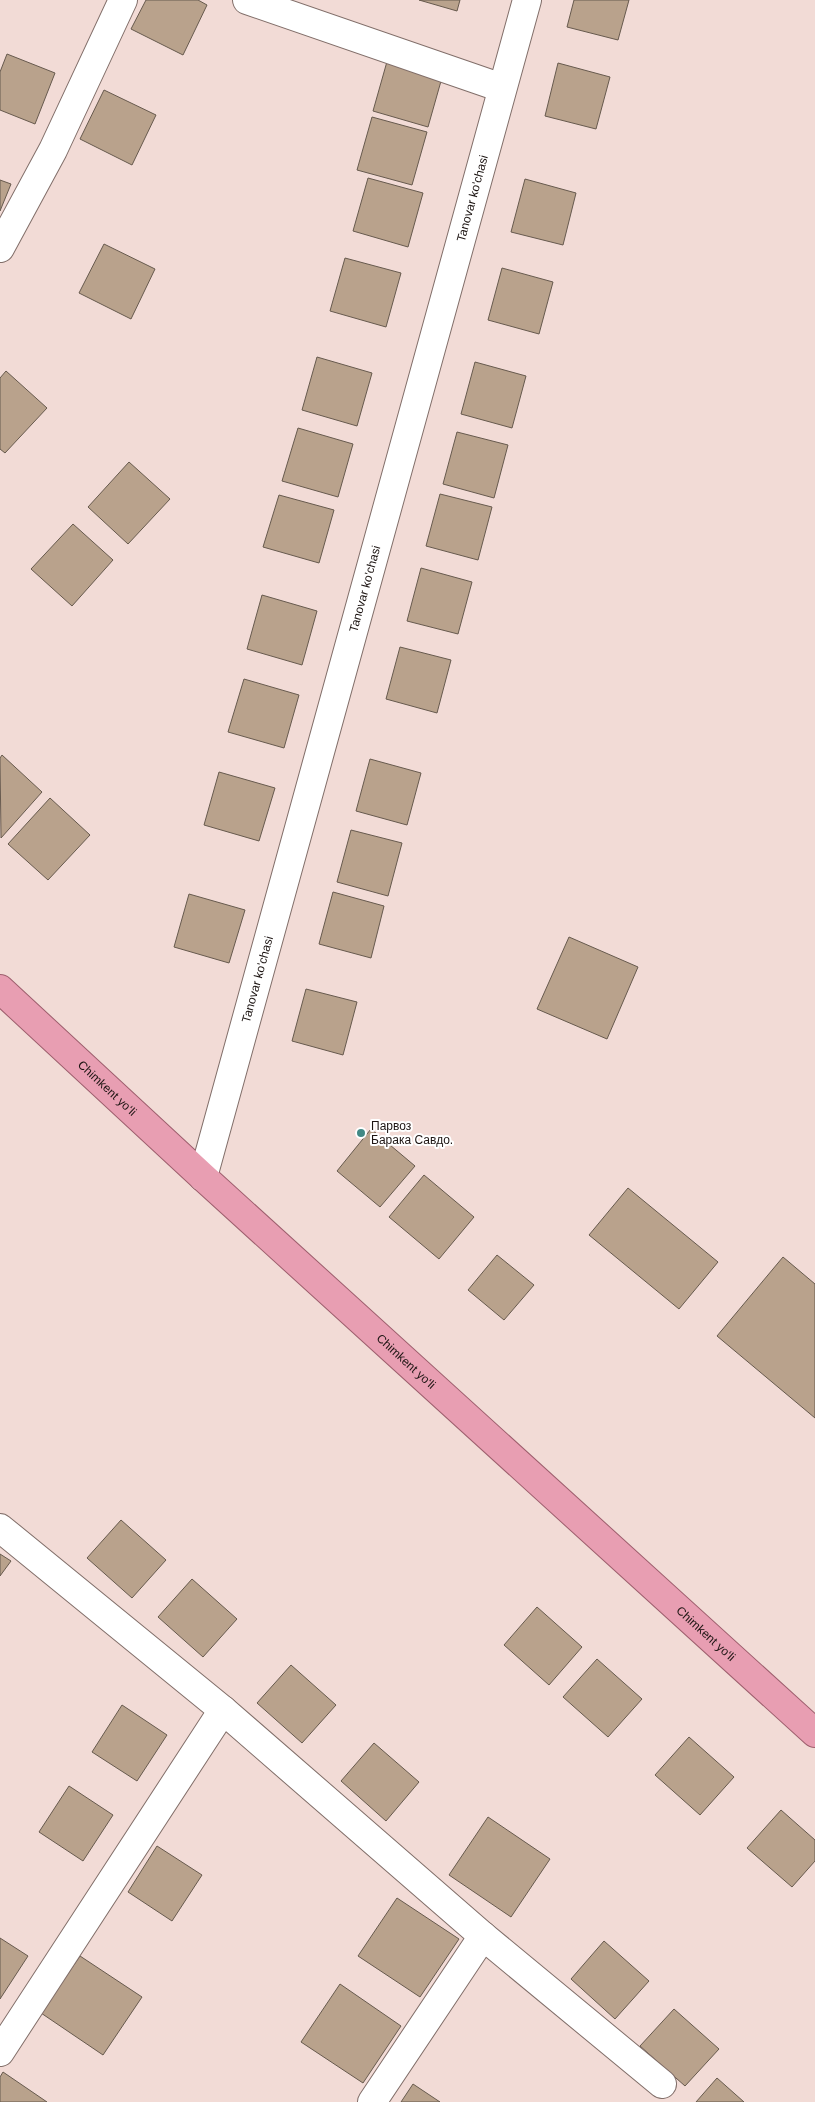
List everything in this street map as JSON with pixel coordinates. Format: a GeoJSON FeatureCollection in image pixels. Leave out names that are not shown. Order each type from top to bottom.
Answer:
{"type":"FeatureCollection","features":[{"type":"Feature","properties":{"kind":"highway","name":"Chimkent yo‘li"},"geometry":{"type":"LineString","coordinates":[[0,989],[203,1177],[815,1734]]}},
{"type":"Feature","properties":{"kind":"street"},"geometry":{"type":"LineString","coordinates":[[0,248],[53,150],[123,0]]}},
{"type":"Feature","properties":{"kind":"street"},"geometry":{"type":"LineString","coordinates":[[247,0],[502,88]]}},
{"type":"Feature","properties":{"kind":"street","name":"Tanovar ko'chasi"},"geometry":{"type":"LineString","coordinates":[[203,1177],[527,0]]}},
{"type":"Feature","properties":{"kind":"street"},"geometry":{"type":"LineString","coordinates":[[0,1528],[223,1710],[483,1936],[662,2084]]}},
{"type":"Feature","properties":{"kind":"street"},"geometry":{"type":"LineString","coordinates":[[0,2052],[223,1710]]}},
{"type":"Feature","properties":{"kind":"street"},"geometry":{"type":"LineString","coordinates":[[372,2102],[483,1936]]}},
{"type":"Feature","properties":{"kind":"building"},"geometry":{"type":"Polygon","coordinates":[[[146,0],[198,0],[207,5],[183,55],[131,29],[146,0]]]}},
{"type":"Feature","properties":{"kind":"building"},"geometry":{"type":"Polygon","coordinates":[[[419,0],[460,0],[457,11],[419,0]]]}},
{"type":"Feature","properties":{"kind":"building"},"geometry":{"type":"Polygon","coordinates":[[[574,0],[629,0],[618,40],[567,27],[574,0]]]}},
{"type":"Feature","properties":{"kind":"building"},"geometry":{"type":"Polygon","coordinates":[[[7,54],[55,73],[35,124],[0,110],[0,72],[7,54]]]}},
{"type":"Feature","properties":{"kind":"building"},"geometry":{"type":"Polygon","coordinates":[[[388,58],[443,74],[428,127],[373,111],[388,58]]]}},
{"type":"Feature","properties":{"kind":"building"},"geometry":{"type":"Polygon","coordinates":[[[558,63],[610,77],[596,129],[545,116],[558,63]]]}},
{"type":"Feature","properties":{"kind":"building"},"geometry":{"type":"Polygon","coordinates":[[[104,90],[156,115],[132,165],[80,139],[104,90]]]}},
{"type":"Feature","properties":{"kind":"building"},"geometry":{"type":"Polygon","coordinates":[[[372,117],[427,132],[412,185],[357,170],[372,117]]]}},
{"type":"Feature","properties":{"kind":"building"},"geometry":{"type":"Polygon","coordinates":[[[368,178],[423,193],[408,247],[353,231],[368,178]]]}},
{"type":"Feature","properties":{"kind":"building"},"geometry":{"type":"Polygon","coordinates":[[[525,179],[576,193],[563,245],[511,232],[525,179]]]}},
{"type":"Feature","properties":{"kind":"building"},"geometry":{"type":"Polygon","coordinates":[[[0,180],[11,184],[0,211],[0,180]]]}},
{"type":"Feature","properties":{"kind":"building"},"geometry":{"type":"Polygon","coordinates":[[[104,244],[155,269],[131,319],[79,293],[104,244]]]}},
{"type":"Feature","properties":{"kind":"building"},"geometry":{"type":"Polygon","coordinates":[[[345,258],[401,273],[386,327],[330,311],[345,258]]]}},
{"type":"Feature","properties":{"kind":"building"},"geometry":{"type":"Polygon","coordinates":[[[502,268],[553,282],[539,334],[488,320],[502,268]]]}},
{"type":"Feature","properties":{"kind":"building"},"geometry":{"type":"Polygon","coordinates":[[[317,357],[372,373],[357,426],[302,410],[317,357]]]}},
{"type":"Feature","properties":{"kind":"building"},"geometry":{"type":"Polygon","coordinates":[[[475,362],[526,376],[512,428],[461,414],[475,362]]]}},
{"type":"Feature","properties":{"kind":"building"},"geometry":{"type":"Polygon","coordinates":[[[6,371],[47,408],[5,453],[0,449],[0,378],[6,371]]]}},
{"type":"Feature","properties":{"kind":"building"},"geometry":{"type":"Polygon","coordinates":[[[298,428],[353,444],[338,497],[282,481],[298,428]]]}},
{"type":"Feature","properties":{"kind":"building"},"geometry":{"type":"Polygon","coordinates":[[[457,432],[508,445],[494,498],[443,484],[457,432]]]}},
{"type":"Feature","properties":{"kind":"building"},"geometry":{"type":"Polygon","coordinates":[[[129,462],[170,499],[128,544],[88,507],[129,462]]]}},
{"type":"Feature","properties":{"kind":"building"},"geometry":{"type":"Polygon","coordinates":[[[440,494],[492,507],[478,560],[426,546],[440,494]]]}},
{"type":"Feature","properties":{"kind":"building"},"geometry":{"type":"Polygon","coordinates":[[[279,495],[334,510],[319,563],[263,547],[279,495]]]}},
{"type":"Feature","properties":{"kind":"building"},"geometry":{"type":"Polygon","coordinates":[[[73,524],[113,560],[72,606],[31,569],[73,524]]]}},
{"type":"Feature","properties":{"kind":"building"},"geometry":{"type":"Polygon","coordinates":[[[421,568],[472,582],[458,634],[407,621],[421,568]]]}},
{"type":"Feature","properties":{"kind":"building"},"geometry":{"type":"Polygon","coordinates":[[[262,595],[317,611],[302,665],[247,649],[262,595]]]}},
{"type":"Feature","properties":{"kind":"building"},"geometry":{"type":"Polygon","coordinates":[[[400,647],[451,660],[437,713],[386,699],[400,647]]]}},
{"type":"Feature","properties":{"kind":"building"},"geometry":{"type":"Polygon","coordinates":[[[244,679],[299,695],[284,748],[228,732],[244,679]]]}},
{"type":"Feature","properties":{"kind":"building"},"geometry":{"type":"Polygon","coordinates":[[[2,755],[42,792],[1,838],[0,758],[2,755]]]}},
{"type":"Feature","properties":{"kind":"building"},"geometry":{"type":"Polygon","coordinates":[[[370,759],[421,773],[407,825],[356,811],[370,759]]]}},
{"type":"Feature","properties":{"kind":"building"},"geometry":{"type":"Polygon","coordinates":[[[219,772],[275,788],[259,841],[204,825],[219,772]]]}},
{"type":"Feature","properties":{"kind":"building"},"geometry":{"type":"Polygon","coordinates":[[[50,798],[90,835],[48,880],[8,844],[50,798]]]}},
{"type":"Feature","properties":{"kind":"building"},"geometry":{"type":"Polygon","coordinates":[[[351,830],[402,843],[388,896],[337,882],[351,830]]]}},
{"type":"Feature","properties":{"kind":"building"},"geometry":{"type":"Polygon","coordinates":[[[333,892],[384,906],[371,958],[319,944],[333,892]]]}},
{"type":"Feature","properties":{"kind":"building"},"geometry":{"type":"Polygon","coordinates":[[[189,894],[245,910],[229,963],[174,947],[189,894]]]}},
{"type":"Feature","properties":{"kind":"building"},"geometry":{"type":"Polygon","coordinates":[[[569,937],[638,967],[607,1039],[537,1009],[569,937]]]}},
{"type":"Feature","properties":{"kind":"building"},"geometry":{"type":"Polygon","coordinates":[[[306,989],[357,1002],[343,1055],[292,1041],[306,989]]]}},
{"type":"Feature","properties":{"kind":"building"},"geometry":{"type":"Polygon","coordinates":[[[371,1129],[415,1166],[380,1207],[337,1171],[371,1129]]]}},
{"type":"Feature","properties":{"kind":"building"},"geometry":{"type":"Polygon","coordinates":[[[424,1175],[474,1217],[439,1259],[389,1217],[424,1175]]]}},
{"type":"Feature","properties":{"kind":"building"},"geometry":{"type":"Polygon","coordinates":[[[628,1188],[718,1262],[679,1309],[589,1235],[628,1188]]]}},
{"type":"Feature","properties":{"kind":"building"},"geometry":{"type":"Polygon","coordinates":[[[497,1255],[534,1285],[504,1320],[468,1290],[497,1255]]]}},
{"type":"Feature","properties":{"kind":"building"},"geometry":{"type":"Polygon","coordinates":[[[783,1257],[815,1284],[815,1418],[717,1336],[783,1257]]]}},
{"type":"Feature","properties":{"kind":"building"},"geometry":{"type":"Polygon","coordinates":[[[121,1520],[166,1560],[132,1598],[87,1558],[121,1520]]]}},
{"type":"Feature","properties":{"kind":"building"},"geometry":{"type":"Polygon","coordinates":[[[0,1554],[11,1561],[0,1576],[0,1554]]]}},
{"type":"Feature","properties":{"kind":"building"},"geometry":{"type":"Polygon","coordinates":[[[192,1579],[237,1619],[203,1657],[158,1617],[192,1579]]]}},
{"type":"Feature","properties":{"kind":"building"},"geometry":{"type":"Polygon","coordinates":[[[537,1607],[582,1647],[549,1685],[504,1645],[537,1607]]]}},
{"type":"Feature","properties":{"kind":"building"},"geometry":{"type":"Polygon","coordinates":[[[597,1659],[642,1699],[608,1737],[563,1697],[597,1659]]]}},
{"type":"Feature","properties":{"kind":"building"},"geometry":{"type":"Polygon","coordinates":[[[291,1665],[336,1705],[302,1743],[257,1703],[291,1665]]]}},
{"type":"Feature","properties":{"kind":"building"},"geometry":{"type":"Polygon","coordinates":[[[122,1705],[167,1735],[137,1781],[92,1752],[122,1705]]]}},
{"type":"Feature","properties":{"kind":"building"},"geometry":{"type":"Polygon","coordinates":[[[689,1737],[734,1777],[700,1815],[655,1775],[689,1737]]]}},
{"type":"Feature","properties":{"kind":"building"},"geometry":{"type":"Polygon","coordinates":[[[374,1743],[419,1782],[386,1821],[341,1781],[374,1743]]]}},
{"type":"Feature","properties":{"kind":"building"},"geometry":{"type":"Polygon","coordinates":[[[69,1786],[113,1815],[83,1861],[39,1832],[69,1786]]]}},
{"type":"Feature","properties":{"kind":"building"},"geometry":{"type":"Polygon","coordinates":[[[781,1810],[815,1840],[815,1861],[792,1887],[747,1848],[781,1810]]]}},
{"type":"Feature","properties":{"kind":"building"},"geometry":{"type":"Polygon","coordinates":[[[488,1817],[550,1859],[511,1917],[449,1875],[488,1817]]]}},
{"type":"Feature","properties":{"kind":"building"},"geometry":{"type":"Polygon","coordinates":[[[157,1846],[202,1875],[172,1921],[128,1892],[157,1846]]]}},
{"type":"Feature","properties":{"kind":"building"},"geometry":{"type":"Polygon","coordinates":[[[397,1898],[459,1939],[420,1997],[358,1956],[397,1898]]]}},
{"type":"Feature","properties":{"kind":"building"},"geometry":{"type":"Polygon","coordinates":[[[0,1938],[28,1956],[0,1999],[0,1938]]]}},
{"type":"Feature","properties":{"kind":"building"},"geometry":{"type":"Polygon","coordinates":[[[604,1941],[649,1981],[615,2019],[571,1979],[604,1941]]]}},
{"type":"Feature","properties":{"kind":"building"},"geometry":{"type":"Polygon","coordinates":[[[80,1956],[142,1997],[103,2055],[41,2013],[80,1956]]]}},
{"type":"Feature","properties":{"kind":"building"},"geometry":{"type":"Polygon","coordinates":[[[340,1984],[401,2026],[363,2083],[301,2042],[340,1984]]]}},
{"type":"Feature","properties":{"kind":"building"},"geometry":{"type":"Polygon","coordinates":[[[674,2009],[719,2049],[685,2086],[640,2046],[674,2009]]]}},
{"type":"Feature","properties":{"kind":"building"},"geometry":{"type":"Polygon","coordinates":[[[3,2072],[47,2102],[0,2102],[0,2077],[3,2072]]]}},
{"type":"Feature","properties":{"kind":"building"},"geometry":{"type":"Polygon","coordinates":[[[717,2078],[744,2102],[696,2102],[717,2078]]]}},
{"type":"Feature","properties":{"kind":"building"},"geometry":{"type":"Polygon","coordinates":[[[413,2084],[440,2102],[401,2102],[413,2084]]]}},
{"type":"Feature","properties":{"kind":"place","name":"Парвоз Барака Савдо."},"geometry":{"type":"Point","coordinates":[361,1133]}}]}
